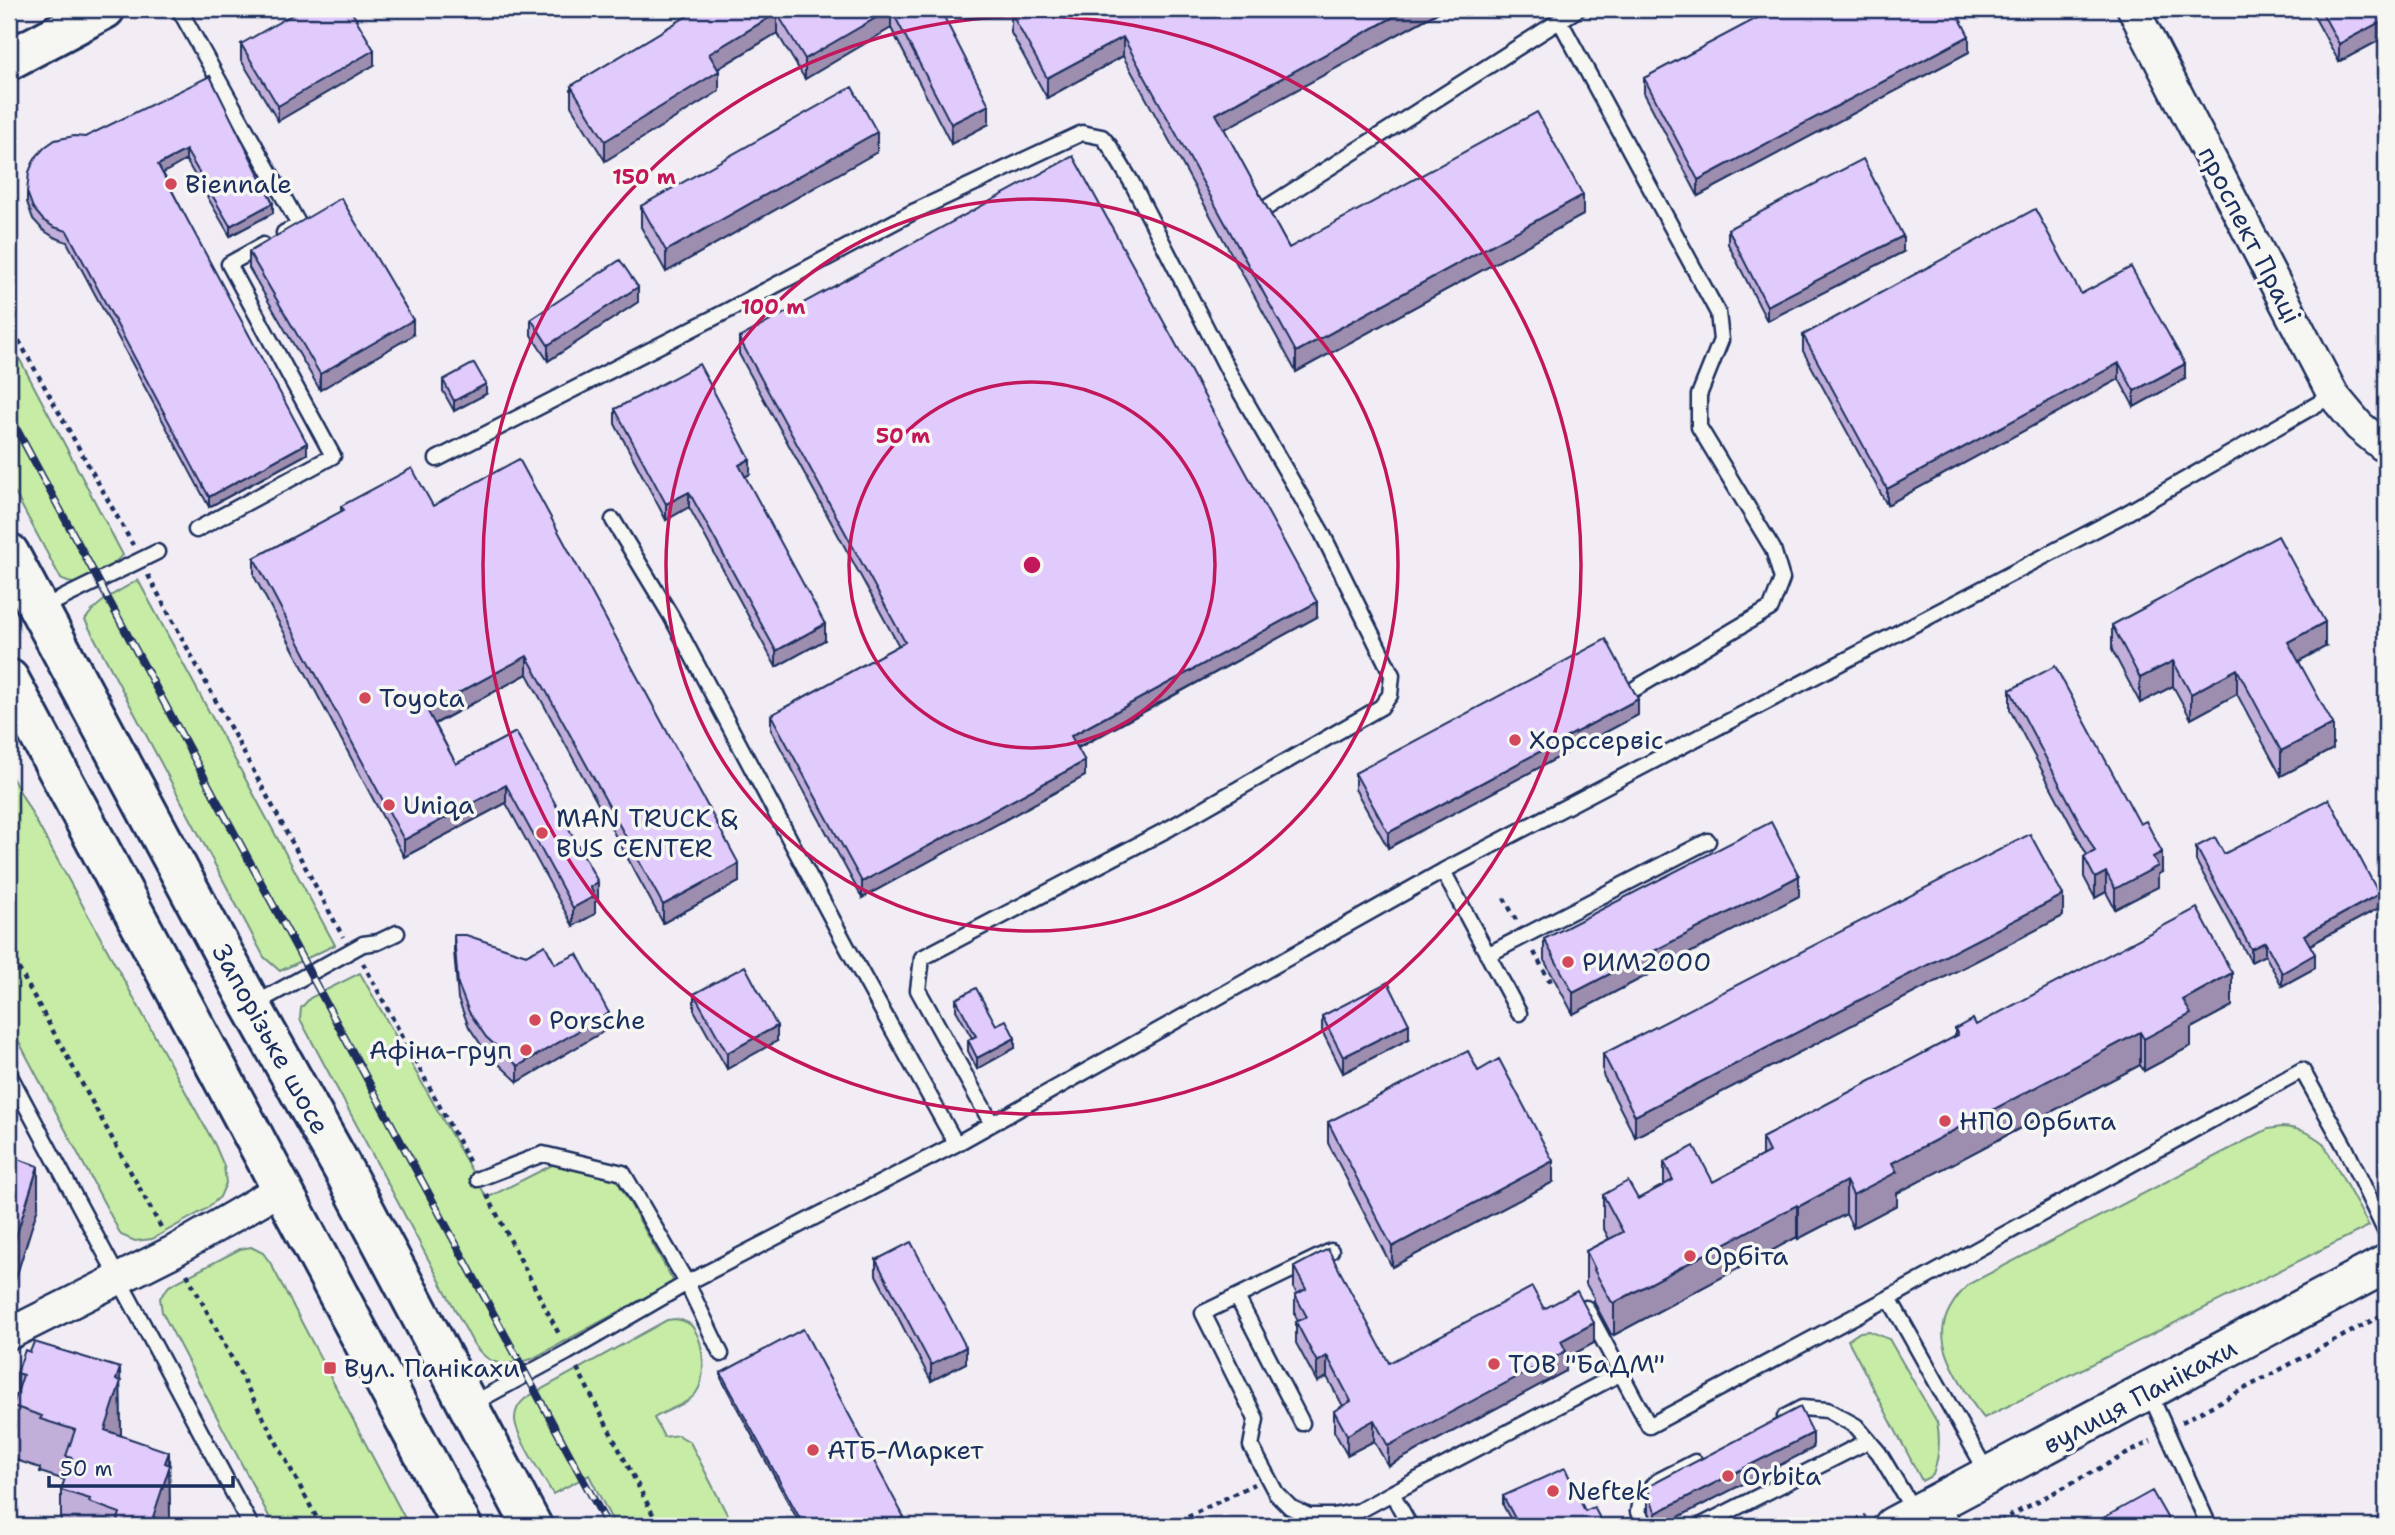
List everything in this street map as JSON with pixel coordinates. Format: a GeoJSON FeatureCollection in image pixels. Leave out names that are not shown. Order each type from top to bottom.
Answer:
{"type":"FeatureCollection","features":[{"type":"Feature","properties":{"kind":"main road"},"geometry":{"type":"LineString","coordinates":[[9,60],[105,9]]}},
{"type":"Feature","properties":{"kind":"main road","name":"Запорізьке шосе"},"geometry":{"type":"LineString","coordinates":[[9,553],[251,1005],[344,1171],[532,1526]]}},
{"type":"Feature","properties":{"kind":"main road"},"geometry":{"type":"LineString","coordinates":[[9,679],[463,1526]]}},
{"type":"Feature","properties":{"kind":"street","name":"проспект Праці"},"geometry":{"type":"LineString","coordinates":[[2133,9],[2333,395],[2359,426],[2386,448]]}},
{"type":"Feature","properties":{"kind":"street"},"geometry":{"type":"LineString","coordinates":[[9,1334],[174,1251],[282,1188]]}},
{"type":"Feature","properties":{"kind":"street","name":"вулиця Панікахи"},"geometry":{"type":"LineString","coordinates":[[1926,1517],[1989,1476],[2386,1264]]}},
{"type":"Feature","properties":{"kind":"lane"},"geometry":{"type":"LineString","coordinates":[[178,9],[299,225],[229,264],[334,456],[195,530]]}},
{"type":"Feature","properties":{"kind":"lane"},"geometry":{"type":"LineString","coordinates":[[1266,208],[1578,9]]}},
{"type":"Feature","properties":{"kind":"lane"},"geometry":{"type":"LineString","coordinates":[[1560,20],[1718,313],[1721,341],[1699,395],[1699,427],[1773,549],[1782,579],[1771,608],[1636,688]]}},
{"type":"Feature","properties":{"kind":"lane"},"geometry":{"type":"LineString","coordinates":[[437,458],[727,311],[915,211],[1082,133],[1102,137],[1110,145],[1231,376],[1322,533],[1392,675],[1391,695],[1381,707],[1181,821],[922,958],[918,990],[992,1124]]}},
{"type":"Feature","properties":{"kind":"lane"},"geometry":{"type":"LineString","coordinates":[[468,1406],[687,1283],[956,1144],[1443,871],[2125,514],[2333,395]]}},
{"type":"Feature","properties":{"kind":"lane"},"geometry":{"type":"LineString","coordinates":[[613,520],[671,616],[847,947],[956,1144]]}},
{"type":"Feature","properties":{"kind":"lane"},"geometry":{"type":"LineString","coordinates":[[39,610],[157,552]]}},
{"type":"Feature","properties":{"kind":"lane"},"geometry":{"type":"LineString","coordinates":[[1489,954],[1708,841]]}},
{"type":"Feature","properties":{"kind":"lane"},"geometry":{"type":"LineString","coordinates":[[1443,871],[1519,1013]]}},
{"type":"Feature","properties":{"kind":"lane"},"geometry":{"type":"LineString","coordinates":[[251,1005],[363,944],[378,942],[397,933]]}},
{"type":"Feature","properties":{"kind":"lane"},"geometry":{"type":"LineString","coordinates":[[1586,1308],[1649,1426],[1889,1298],[2302,1070],[2345,1147],[2386,1233]]}},
{"type":"Feature","properties":{"kind":"lane"},"geometry":{"type":"LineString","coordinates":[[10,1078],[251,1526]]}},
{"type":"Feature","properties":{"kind":"lane"},"geometry":{"type":"LineString","coordinates":[[478,1179],[543,1154],[623,1173],[687,1283],[721,1354]]}},
{"type":"Feature","properties":{"kind":"lane"},"geometry":{"type":"LineString","coordinates":[[1331,1251],[1203,1313],[1256,1419],[1251,1446],[1267,1478],[1276,1493],[1290,1507],[1309,1516],[1333,1516],[1359,1511],[1621,1373]]}},
{"type":"Feature","properties":{"kind":"lane"},"geometry":{"type":"LineString","coordinates":[[1237,1297],[1302,1423]]}},
{"type":"Feature","properties":{"kind":"lane"},"geometry":{"type":"LineString","coordinates":[[1889,1298],[1989,1476]]}},
{"type":"Feature","properties":{"kind":"lane"},"geometry":{"type":"LineString","coordinates":[[2149,1391],[2209,1526]]}},
{"type":"Feature","properties":{"kind":"lane"},"geometry":{"type":"LineString","coordinates":[[1778,1420],[1802,1408],[1827,1410],[1856,1426],[1879,1452],[1926,1517]]}},
{"type":"Feature","properties":{"kind":"lane"},"geometry":{"type":"LineString","coordinates":[[1700,1526],[1868,1441]]}},
{"type":"Feature","properties":{"kind":"lane"},"geometry":{"type":"LineString","coordinates":[[1646,1526],[1639,1512],[1640,1498],[1658,1482],[1706,1457]]}},
{"type":"Feature","properties":{"kind":"lane"},"geometry":{"type":"LineString","coordinates":[[1392,1493],[1410,1526]]}},
{"type":"Feature","properties":{"kind":"path"},"geometry":{"type":"LineString","coordinates":[[9,323],[140,559],[344,938],[355,949],[659,1526]]}},
{"type":"Feature","properties":{"kind":"path"},"geometry":{"type":"LineString","coordinates":[[9,951],[321,1526]]}},
{"type":"Feature","properties":{"kind":"path"},"geometry":{"type":"LineString","coordinates":[[1540,962],[1549,980],[1554,978]]}},
{"type":"Feature","properties":{"kind":"path"},"geometry":{"type":"LineString","coordinates":[[1991,1526],[2386,1313]]}},
{"type":"Feature","properties":{"kind":"path"},"geometry":{"type":"LineString","coordinates":[[1170,1526],[1267,1478]]}},
{"type":"Feature","properties":{"kind":"green space"},"geometry":{"type":"Polygon","coordinates":[[[9,339],[123,555],[107,569],[86,581],[72,583],[61,579],[9,482],[9,339]]]}},
{"type":"Feature","properties":{"kind":"green space"},"geometry":{"type":"Polygon","coordinates":[[[138,580],[335,945],[280,971],[264,957],[85,620],[102,602],[138,580]]]}},
{"type":"Feature","properties":{"kind":"green space"},"geometry":{"type":"Polygon","coordinates":[[[9,772],[215,1145],[224,1166],[226,1183],[220,1197],[206,1209],[152,1239],[135,1241],[121,1235],[9,1023],[9,772]]]}},
{"type":"Feature","properties":{"kind":"green space"},"geometry":{"type":"Polygon","coordinates":[[[360,973],[487,1198],[564,1159],[594,1157],[609,1166],[674,1282],[532,1359],[506,1364],[485,1357],[473,1343],[300,1019],[301,1008],[310,998],[360,973]]]}},
{"type":"Feature","properties":{"kind":"green space"},"geometry":{"type":"Polygon","coordinates":[[[2282,1127],[2304,1132],[2323,1143],[2369,1226],[1984,1418],[1953,1367],[1944,1342],[1943,1331],[1950,1308],[1969,1284],[2268,1129],[2282,1127]]]}},
{"type":"Feature","properties":{"kind":"green space"},"geometry":{"type":"Polygon","coordinates":[[[251,1247],[263,1253],[271,1264],[409,1526],[274,1526],[162,1312],[160,1298],[169,1286],[240,1249],[251,1247]]]}},
{"type":"Feature","properties":{"kind":"green space"},"geometry":{"type":"Polygon","coordinates":[[[675,1319],[688,1323],[697,1335],[703,1361],[702,1379],[692,1397],[654,1418],[664,1437],[678,1435],[690,1442],[733,1526],[615,1526],[589,1475],[553,1494],[520,1435],[516,1426],[516,1411],[529,1396],[667,1320],[675,1319]]]}},
{"type":"Feature","properties":{"kind":"green space"},"geometry":{"type":"Polygon","coordinates":[[[1869,1331],[1889,1339],[1937,1422],[1939,1442],[1935,1468],[1933,1475],[1922,1481],[1848,1340],[1860,1332],[1869,1331]]]}},
{"type":"Feature","properties":{"kind":"building"},"geometry":{"type":"Polygon","coordinates":[[[302,9],[350,9],[374,50],[278,106],[241,44],[302,9]]]}},
{"type":"Feature","properties":{"kind":"building"},"geometry":{"type":"Polygon","coordinates":[[[699,9],[891,9],[805,59],[777,13],[709,54],[719,71],[605,141],[571,86],[699,9]]]}},
{"type":"Feature","properties":{"kind":"building"},"geometry":{"type":"Polygon","coordinates":[[[891,9],[940,9],[989,105],[951,124],[891,9]]]}},
{"type":"Feature","properties":{"kind":"building"},"geometry":{"type":"Polygon","coordinates":[[[1019,9],[1408,9],[1216,114],[1289,248],[1537,112],[1583,195],[1296,352],[1123,37],[1047,78],[1011,13],[1019,9]]]}},
{"type":"Feature","properties":{"kind":"building"},"geometry":{"type":"Polygon","coordinates":[[[1774,9],[1955,9],[1969,36],[1698,180],[1644,78],[1774,9]]]}},
{"type":"Feature","properties":{"kind":"building"},"geometry":{"type":"Polygon","coordinates":[[[2320,9],[2386,9],[2386,33],[2380,22],[2339,44],[2320,9]]]}},
{"type":"Feature","properties":{"kind":"building"},"geometry":{"type":"Polygon","coordinates":[[[210,76],[273,203],[230,226],[186,150],[158,165],[307,443],[209,497],[67,231],[43,220],[33,208],[27,192],[29,172],[35,158],[55,140],[85,137],[210,76]]]}},
{"type":"Feature","properties":{"kind":"building"},"geometry":{"type":"Polygon","coordinates":[[[852,87],[877,132],[666,251],[641,206],[852,87]]]}},
{"type":"Feature","properties":{"kind":"building"},"geometry":{"type":"Polygon","coordinates":[[[1073,156],[1317,602],[1071,736],[1085,761],[862,882],[771,715],[905,642],[739,338],[1073,156]]]}},
{"type":"Feature","properties":{"kind":"building"},"geometry":{"type":"Polygon","coordinates":[[[1863,159],[1903,236],[1767,306],[1728,229],[1863,159]]]}},
{"type":"Feature","properties":{"kind":"building"},"geometry":{"type":"Polygon","coordinates":[[[341,198],[413,320],[320,374],[249,252],[341,198]]]}},
{"type":"Feature","properties":{"kind":"building"},"geometry":{"type":"Polygon","coordinates":[[[2035,209],[2081,294],[2131,267],[2185,364],[2134,391],[2119,363],[1887,489],[1803,335],[2035,209]]]}},
{"type":"Feature","properties":{"kind":"building"},"geometry":{"type":"Polygon","coordinates":[[[620,260],[638,287],[548,345],[531,319],[620,260]]]}},
{"type":"Feature","properties":{"kind":"building"},"geometry":{"type":"Polygon","coordinates":[[[474,363],[486,384],[454,401],[443,380],[474,363]]]}},
{"type":"Feature","properties":{"kind":"building"},"geometry":{"type":"Polygon","coordinates":[[[699,364],[750,459],[739,465],[825,624],[776,651],[689,492],[666,504],[615,409],[699,364]]]}},
{"type":"Feature","properties":{"kind":"building"},"geometry":{"type":"Polygon","coordinates":[[[519,459],[739,864],[663,905],[527,656],[427,710],[456,764],[516,732],[598,882],[590,887],[595,896],[573,908],[506,785],[404,840],[254,558],[344,510],[341,506],[412,468],[433,506],[519,459]]]}},
{"type":"Feature","properties":{"kind":"building"},"geometry":{"type":"Polygon","coordinates":[[[2278,536],[2325,622],[2288,642],[2333,724],[2281,751],[2237,669],[2191,694],[2173,661],[2140,678],[2112,625],[2278,536]]]}},
{"type":"Feature","properties":{"kind":"building"},"geometry":{"type":"Polygon","coordinates":[[[1606,639],[1638,699],[1388,833],[1355,773],[1606,639]]]}},
{"type":"Feature","properties":{"kind":"building"},"geometry":{"type":"Polygon","coordinates":[[[2055,666],[2140,824],[2146,821],[2162,852],[2153,857],[2158,866],[2115,889],[2106,872],[2095,878],[2084,857],[2095,851],[2010,690],[2055,666]]]}},
{"type":"Feature","properties":{"kind":"building"},"geometry":{"type":"Polygon","coordinates":[[[2329,799],[2379,894],[2304,935],[2315,954],[2282,973],[2265,942],[2251,949],[2196,847],[2215,837],[2224,854],[2329,799]]]}},
{"type":"Feature","properties":{"kind":"building"},"geometry":{"type":"Polygon","coordinates":[[[1771,822],[1799,876],[1573,993],[1544,939],[1771,822]]]}},
{"type":"Feature","properties":{"kind":"building"},"geometry":{"type":"Polygon","coordinates":[[[2030,834],[2063,895],[1635,1116],[1603,1054],[2030,834]]]}},
{"type":"Feature","properties":{"kind":"building"},"geometry":{"type":"Polygon","coordinates":[[[2197,908],[2232,973],[2183,1000],[2191,1014],[2144,1039],[2140,1032],[1892,1163],[1897,1172],[1853,1195],[1846,1181],[1614,1303],[1611,1301],[1586,1251],[1623,1232],[1603,1195],[1628,1181],[1638,1199],[1673,1180],[1664,1162],[1694,1146],[1713,1182],[1769,1152],[1762,1138],[1958,1035],[1955,1029],[1973,1019],[1976,1025],[2197,908]]]}},
{"type":"Feature","properties":{"kind":"building","name":"Porsche"},"geometry":{"type":"Polygon","coordinates":[[[454,935],[466,935],[526,955],[545,945],[555,964],[577,954],[609,1013],[518,1066],[486,1037],[469,1012],[458,984],[454,935]]]}},
{"type":"Feature","properties":{"kind":"building"},"geometry":{"type":"Polygon","coordinates":[[[745,966],[777,1026],[727,1053],[694,994],[745,966]]]}},
{"type":"Feature","properties":{"kind":"building"},"geometry":{"type":"Polygon","coordinates":[[[1388,982],[1409,1024],[1343,1057],[1322,1016],[1388,982]]]}},
{"type":"Feature","properties":{"kind":"building"},"geometry":{"type":"Polygon","coordinates":[[[976,988],[996,1025],[1006,1020],[1015,1038],[977,1058],[968,1040],[976,1036],[956,999],[976,988]]]}},
{"type":"Feature","properties":{"kind":"building"},"geometry":{"type":"Polygon","coordinates":[[[1468,1051],[1478,1071],[1499,1059],[1553,1161],[1392,1247],[1328,1122],[1468,1051]]]}},
{"type":"Feature","properties":{"kind":"building"},"geometry":{"type":"Polygon","coordinates":[[[9,1156],[38,1166],[9,1259],[9,1156]]]}},
{"type":"Feature","properties":{"kind":"building"},"geometry":{"type":"Polygon","coordinates":[[[911,1242],[966,1347],[931,1365],[876,1260],[911,1242]]]}},
{"type":"Feature","properties":{"kind":"building","name":"ТОВ \"БаДМ\""},"geometry":{"type":"Polygon","coordinates":[[[1328,1249],[1389,1363],[1532,1287],[1544,1309],[1577,1291],[1594,1323],[1561,1341],[1566,1351],[1388,1446],[1374,1420],[1347,1435],[1334,1411],[1351,1401],[1327,1356],[1317,1362],[1296,1322],[1307,1317],[1295,1295],[1306,1289],[1294,1267],[1328,1249]]]}},
{"type":"Feature","properties":{"kind":"building","name":"АТБ-Маркет"},"geometry":{"type":"Polygon","coordinates":[[[803,1329],[904,1517],[886,1526],[804,1526],[721,1373],[803,1329]]]}},
{"type":"Feature","properties":{"kind":"building"},"geometry":{"type":"Polygon","coordinates":[[[34,1342],[120,1368],[116,1380],[121,1381],[105,1430],[169,1452],[165,1463],[170,1465],[153,1517],[182,1526],[116,1526],[120,1513],[89,1502],[90,1499],[61,1490],[72,1458],[66,1456],[75,1430],[40,1419],[42,1416],[13,1406],[23,1375],[17,1373],[25,1350],[30,1352],[34,1342]]]}},
{"type":"Feature","properties":{"kind":"building"},"geometry":{"type":"Polygon","coordinates":[[[1800,1407],[1813,1433],[1656,1513],[1648,1495],[1651,1485],[1800,1407]]]}},
{"type":"Feature","properties":{"kind":"building","name":"Neftek"},"geometry":{"type":"Polygon","coordinates":[[[1565,1468],[1585,1511],[1594,1507],[1604,1526],[1519,1526],[1503,1496],[1565,1468]]]}},
{"type":"Feature","properties":{"kind":"building"},"geometry":{"type":"Polygon","coordinates":[[[2152,1491],[2172,1526],[2089,1526],[2152,1491]]]}},
{"type":"Feature","properties":{"kind":"railway"},"geometry":{"type":"LineString","coordinates":[[9,415],[608,1526]]}},
{"type":"Feature","properties":{"kind":"place","name":"Biennale"},"geometry":{"type":"Point","coordinates":[171,184]}},
{"type":"Feature","properties":{"kind":"place","name":"Toyota"},"geometry":{"type":"Point","coordinates":[365,698]}},
{"type":"Feature","properties":{"kind":"place","name":"Хорссервіс"},"geometry":{"type":"Point","coordinates":[1515,740]}},
{"type":"Feature","properties":{"kind":"place","name":"Uniqa"},"geometry":{"type":"Point","coordinates":[389,805]}},
{"type":"Feature","properties":{"kind":"place","name":"MAN TRUCK & BUS CENTER"},"geometry":{"type":"Point","coordinates":[542,833]}},
{"type":"Feature","properties":{"kind":"place","name":"РИМ2000"},"geometry":{"type":"Point","coordinates":[1568,962]}},
{"type":"Feature","properties":{"kind":"place","name":"Porsche"},"geometry":{"type":"Point","coordinates":[535,1020]}},
{"type":"Feature","properties":{"kind":"place","name":"Афіна-груп"},"geometry":{"type":"Point","coordinates":[526,1050]}},
{"type":"Feature","properties":{"kind":"place","name":"НПО Орбита"},"geometry":{"type":"Point","coordinates":[1945,1121]}},
{"type":"Feature","properties":{"kind":"place","name":"Орбіта"},"geometry":{"type":"Point","coordinates":[1690,1256]}},
{"type":"Feature","properties":{"kind":"place","name":"ТОВ \"БаДМ\""},"geometry":{"type":"Point","coordinates":[1494,1364]}},
{"type":"Feature","properties":{"kind":"place","name":"Вул. Панікахи"},"geometry":{"type":"Point","coordinates":[330,1368]}},
{"type":"Feature","properties":{"kind":"place","name":"АТБ-Маркет"},"geometry":{"type":"Point","coordinates":[813,1450]}},
{"type":"Feature","properties":{"kind":"place","name":"Orbita"},"geometry":{"type":"Point","coordinates":[1728,1476]}},
{"type":"Feature","properties":{"kind":"place","name":"Neftek"},"geometry":{"type":"Point","coordinates":[1553,1491]}}]}
